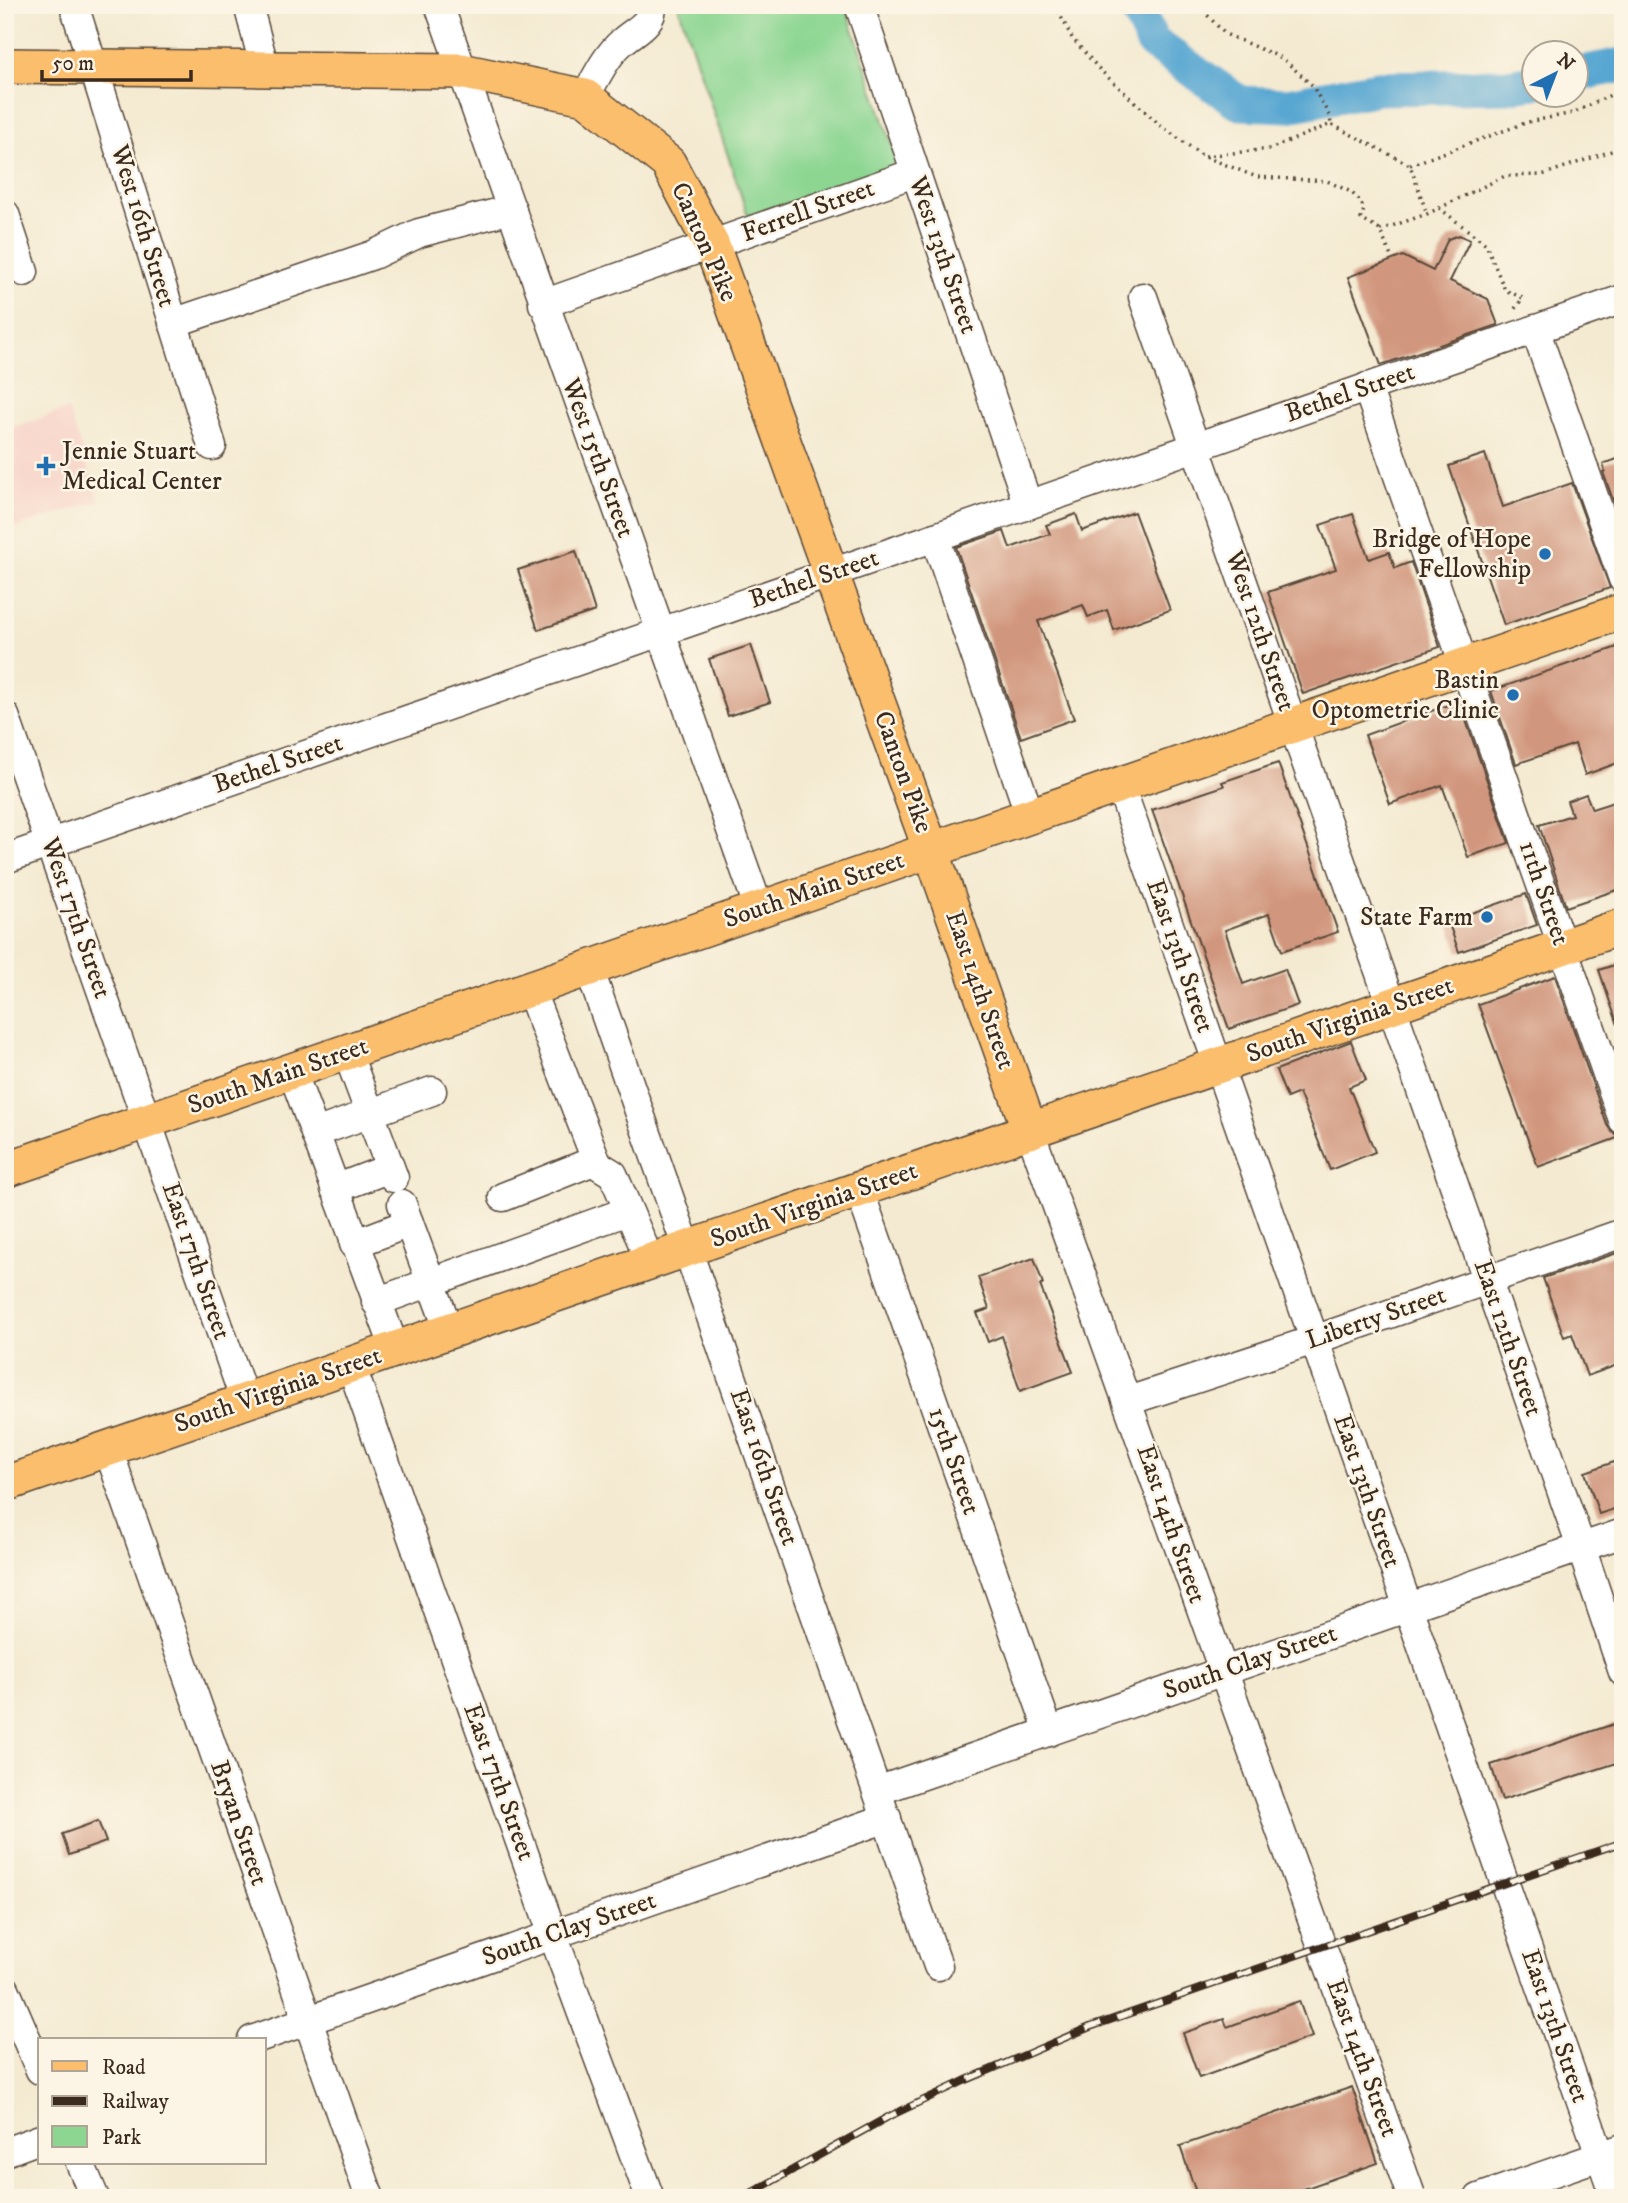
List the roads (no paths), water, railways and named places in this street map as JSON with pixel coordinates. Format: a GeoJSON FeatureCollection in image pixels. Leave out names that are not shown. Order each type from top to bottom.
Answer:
{"type":"FeatureCollection","features":[{"type":"Feature","properties":{"kind":"main road","name":"Canton Pike"},"geometry":{"type":"LineString","coordinates":[[5,66],[461,71],[584,97],[668,163],[712,246],[932,850]]}},
{"type":"Feature","properties":{"kind":"main road","name":"South Main Street"},"geometry":{"type":"LineString","coordinates":[[5,1170],[1623,611]]}},
{"type":"Feature","properties":{"kind":"main road","name":"East 14th Street"},"geometry":{"type":"LineString","coordinates":[[932,850],[1030,1131]]}},
{"type":"Feature","properties":{"kind":"main road","name":"South Virginia Street"},"geometry":{"type":"LineString","coordinates":[[5,1484],[1623,926]]}},
{"type":"Feature","properties":{"kind":"street","name":"West 16th Street"},"geometry":{"type":"LineString","coordinates":[[74,5],[212,446]]}},
{"type":"Feature","properties":{"kind":"street"},"geometry":{"type":"LineString","coordinates":[[248,5],[261,54],[262,70]]}},
{"type":"Feature","properties":{"kind":"street","name":"West 15th Street"},"geometry":{"type":"LineString","coordinates":[[439,5],[759,909]]}},
{"type":"Feature","properties":{"kind":"street"},"geometry":{"type":"LineString","coordinates":[[584,97],[606,59],[622,42],[649,21],[652,5]]}},
{"type":"Feature","properties":{"kind":"street","name":"West 13th Street"},"geometry":{"type":"LineString","coordinates":[[859,5],[1028,505]]}},
{"type":"Feature","properties":{"kind":"street","name":"Ferrell Street"},"geometry":{"type":"LineString","coordinates":[[543,304],[914,173]]}},
{"type":"Feature","properties":{"kind":"street"},"geometry":{"type":"LineString","coordinates":[[173,323],[373,255],[419,233],[512,209]]}},
{"type":"Feature","properties":{"kind":"street"},"geometry":{"type":"LineString","coordinates":[[5,214],[24,272]]}},
{"type":"Feature","properties":{"kind":"street","name":"West 12th Street"},"geometry":{"type":"LineString","coordinates":[[1143,297],[1391,1005]]}},
{"type":"Feature","properties":{"kind":"street","name":"Bethel Street"},"geometry":{"type":"LineString","coordinates":[[5,859],[1623,299]]}},
{"type":"Feature","properties":{"kind":"street"},"geometry":{"type":"LineString","coordinates":[[1535,329],[1623,579]]}},
{"type":"Feature","properties":{"kind":"street","name":"11th Street"},"geometry":{"type":"LineString","coordinates":[[1367,387],[1623,1120]]}},
{"type":"Feature","properties":{"kind":"street"},"geometry":{"type":"LineString","coordinates":[[935,537],[1030,816]]}},
{"type":"Feature","properties":{"kind":"street","name":"West 17th Street"},"geometry":{"type":"LineString","coordinates":[[5,716],[147,1121]]}},
{"type":"Feature","properties":{"kind":"street","name":"East 13th Street"},"geometry":{"type":"LineString","coordinates":[[1120,785],[1408,1607],[1611,2152],[1615,2198]]}},
{"type":"Feature","properties":{"kind":"street","name":"East 16th Street"},"geometry":{"type":"LineString","coordinates":[[589,968],[938,1966]]}},
{"type":"Feature","properties":{"kind":"street"},"geometry":{"type":"LineString","coordinates":[[530,989],[596,1160],[613,1174],[650,1261]]}},
{"type":"Feature","properties":{"kind":"street","name":"East 12th Street"},"geometry":{"type":"LineString","coordinates":[[1391,1005],[1623,1672]]}},
{"type":"Feature","properties":{"kind":"street"},"geometry":{"type":"LineString","coordinates":[[347,1052],[449,1331]]}},
{"type":"Feature","properties":{"kind":"street"},"geometry":{"type":"LineString","coordinates":[[292,1071],[394,1349]]}},
{"type":"Feature","properties":{"kind":"street"},"geometry":{"type":"LineString","coordinates":[[315,1133],[432,1091]]}},
{"type":"Feature","properties":{"kind":"street","name":"East 17th Street"},"geometry":{"type":"LineString","coordinates":[[147,1121],[245,1401]]}},
{"type":"Feature","properties":{"kind":"street","name":"East 14th Street"},"geometry":{"type":"LineString","coordinates":[[1030,1131],[1412,2198]]}},
{"type":"Feature","properties":{"kind":"street"},"geometry":{"type":"LineString","coordinates":[[503,1197],[596,1160]]}},
{"type":"Feature","properties":{"kind":"street"},"geometry":{"type":"LineString","coordinates":[[335,1189],[399,1193]]}},
{"type":"Feature","properties":{"kind":"street","name":"15th Street"},"geometry":{"type":"LineString","coordinates":[[859,1189],[1049,1732]]}},
{"type":"Feature","properties":{"kind":"street"},"geometry":{"type":"LineString","coordinates":[[355,1244],[399,1193]]}},
{"type":"Feature","properties":{"kind":"street"},"geometry":{"type":"LineString","coordinates":[[376,1302],[628,1211]]}},
{"type":"Feature","properties":{"kind":"street","name":"Liberty Street"},"geometry":{"type":"LineString","coordinates":[[1128,1401],[1623,1233]]}},
{"type":"Feature","properties":{"kind":"street","name":"East 17th Street"},"geometry":{"type":"LineString","coordinates":[[351,1365],[553,1935],[650,2198]]}},
{"type":"Feature","properties":{"kind":"street","name":"Bryan Street"},"geometry":{"type":"LineString","coordinates":[[108,1449],[370,2198]]}},
{"type":"Feature","properties":{"kind":"street","name":"South Clay Street"},"geometry":{"type":"LineString","coordinates":[[877,1791],[1623,1533]]}},
{"type":"Feature","properties":{"kind":"street","name":"South Clay Street"},"geometry":{"type":"LineString","coordinates":[[258,2038],[887,1818]]}},
{"type":"Feature","properties":{"kind":"street"},"geometry":{"type":"LineString","coordinates":[[5,1989],[38,2065]]}},
{"type":"Feature","properties":{"kind":"street"},"geometry":{"type":"LineString","coordinates":[[5,2152],[38,2140]]}},
{"type":"Feature","properties":{"kind":"street"},"geometry":{"type":"LineString","coordinates":[[1479,2198],[1611,2152]]}},
{"type":"Feature","properties":{"kind":"street"},"geometry":{"type":"LineString","coordinates":[[80,2164],[95,2198]]}},
{"type":"Feature","properties":{"kind":"waterway"},"geometry":{"type":"LineString","coordinates":[[1135,5],[1153,43],[1240,103],[1288,105],[1378,88],[1520,84]]}},
{"type":"Feature","properties":{"kind":"waterway"},"geometry":{"type":"LineString","coordinates":[[1590,71],[1623,65]]}},
{"type":"Feature","properties":{"kind":"railway"},"geometry":{"type":"LineString","coordinates":[[742,2198],[888,2117],[1090,2027],[1623,1842]]}},
{"type":"Feature","properties":{"kind":"place","name":"Jennie Stuart Medical Center"},"geometry":{"type":"Point","coordinates":[46,466]}},
{"type":"Feature","properties":{"kind":"place","name":"Bridge of Hope Fellowship"},"geometry":{"type":"Point","coordinates":[1545,554]}},
{"type":"Feature","properties":{"kind":"place","name":"Bastin Optometric Clinic"},"geometry":{"type":"Point","coordinates":[1513,695]}},
{"type":"Feature","properties":{"kind":"place","name":"State Farm"},"geometry":{"type":"Point","coordinates":[1487,917]}}]}
